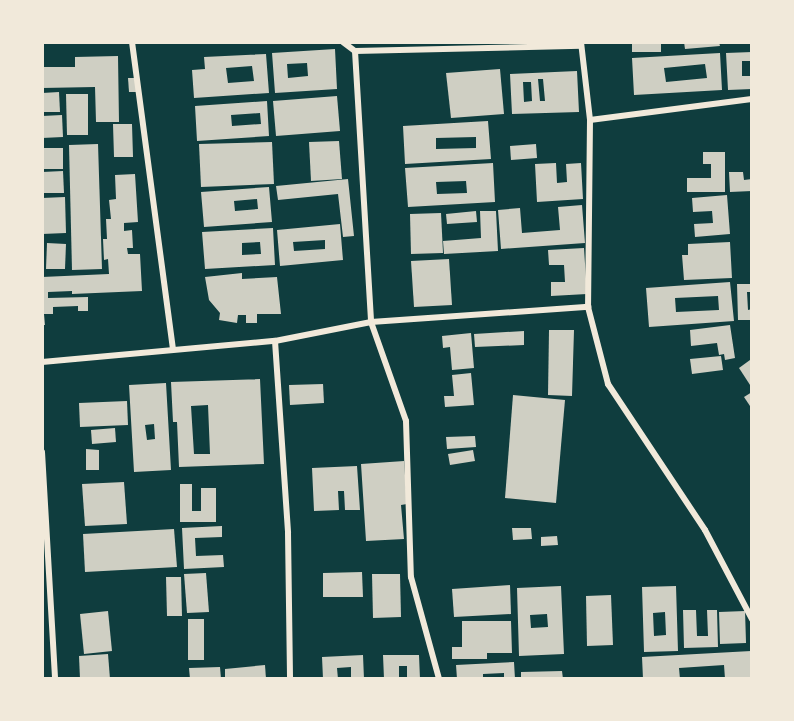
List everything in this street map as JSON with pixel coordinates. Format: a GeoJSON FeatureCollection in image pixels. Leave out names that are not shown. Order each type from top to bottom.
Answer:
{"type":"FeatureCollection","features":[{"type":"Feature","properties":{"kind":"street"},"geometry":{"type":"LineString","coordinates":[[132,42],[173,349]]}},
{"type":"Feature","properties":{"kind":"street"},"geometry":{"type":"LineString","coordinates":[[343,42],[355,51],[581,44],[590,120],[588,307],[608,384],[705,530],[752,619]]}},
{"type":"Feature","properties":{"kind":"street"},"geometry":{"type":"LineString","coordinates":[[355,51],[371,322],[406,421],[411,577],[439,679]]}},
{"type":"Feature","properties":{"kind":"street"},"geometry":{"type":"LineString","coordinates":[[590,120],[752,99]]}},
{"type":"Feature","properties":{"kind":"street"},"geometry":{"type":"LineString","coordinates":[[42,362],[275,341],[371,322],[588,307]]}},
{"type":"Feature","properties":{"kind":"street"},"geometry":{"type":"LineString","coordinates":[[275,341],[288,533],[290,679]]}},
{"type":"Feature","properties":{"kind":"street"},"geometry":{"type":"LineString","coordinates":[[42,452],[55,679]]}},
{"type":"Feature","properties":{"kind":"building"},"geometry":{"type":"Polygon","coordinates":[[[632,42],[661,42],[661,52],[632,52],[632,42]]]}},
{"type":"Feature","properties":{"kind":"building"},"geometry":{"type":"Polygon","coordinates":[[[684,42],[719,42],[720,46],[685,49],[684,42]]]}},
{"type":"Feature","properties":{"kind":"building"},"geometry":{"type":"Polygon","coordinates":[[[335,49],[337,89],[275,93],[272,53],[335,49]],[[307,63],[287,64],[288,78],[308,76],[307,63]]]}},
{"type":"Feature","properties":{"kind":"building"},"geometry":{"type":"Polygon","coordinates":[[[752,52],[752,61],[742,61],[742,76],[752,76],[752,89],[728,90],[726,53],[752,52]]]}},
{"type":"Feature","properties":{"kind":"building"},"geometry":{"type":"Polygon","coordinates":[[[720,53],[722,90],[634,95],[632,58],[720,53]],[[705,64],[664,68],[666,82],[707,78],[705,64]]]}},
{"type":"Feature","properties":{"kind":"building"},"geometry":{"type":"Polygon","coordinates":[[[266,54],[269,93],[194,98],[192,70],[205,69],[204,57],[266,54]],[[252,66],[226,68],[228,83],[254,81],[252,66]]]}},
{"type":"Feature","properties":{"kind":"building"},"geometry":{"type":"Polygon","coordinates":[[[118,56],[119,122],[96,122],[95,87],[42,88],[42,67],[75,67],[75,57],[118,56]]]}},
{"type":"Feature","properties":{"kind":"building"},"geometry":{"type":"Polygon","coordinates":[[[500,69],[504,114],[451,118],[446,73],[500,69]]]}},
{"type":"Feature","properties":{"kind":"building"},"geometry":{"type":"Polygon","coordinates":[[[577,71],[579,112],[512,114],[510,74],[577,71]],[[538,79],[540,101],[545,101],[543,79],[538,79]],[[523,82],[524,102],[532,101],[531,82],[523,82]]]}},
{"type":"Feature","properties":{"kind":"building"},"geometry":{"type":"Polygon","coordinates":[[[128,78],[136,78],[137,92],[129,92],[128,78]]]}},
{"type":"Feature","properties":{"kind":"building"},"geometry":{"type":"Polygon","coordinates":[[[59,92],[60,112],[42,112],[42,93],[59,92]]]}},
{"type":"Feature","properties":{"kind":"building"},"geometry":{"type":"Polygon","coordinates":[[[66,94],[88,94],[88,135],[67,135],[66,94]]]}},
{"type":"Feature","properties":{"kind":"building"},"geometry":{"type":"Polygon","coordinates":[[[337,96],[340,131],[276,136],[273,101],[337,96]]]}},
{"type":"Feature","properties":{"kind":"building"},"geometry":{"type":"Polygon","coordinates":[[[267,101],[269,136],[197,141],[195,106],[267,101]],[[260,113],[231,115],[232,126],[261,124],[260,113]]]}},
{"type":"Feature","properties":{"kind":"building"},"geometry":{"type":"Polygon","coordinates":[[[62,115],[63,137],[42,138],[42,116],[62,115]]]}},
{"type":"Feature","properties":{"kind":"building"},"geometry":{"type":"Polygon","coordinates":[[[488,121],[491,159],[405,164],[403,126],[488,121]],[[476,137],[436,138],[436,149],[476,148],[476,137]]]}},
{"type":"Feature","properties":{"kind":"building"},"geometry":{"type":"Polygon","coordinates":[[[113,124],[132,124],[133,157],[114,157],[113,124]]]}},
{"type":"Feature","properties":{"kind":"building"},"geometry":{"type":"Polygon","coordinates":[[[339,141],[342,179],[311,181],[309,142],[339,141]]]}},
{"type":"Feature","properties":{"kind":"building"},"geometry":{"type":"Polygon","coordinates":[[[272,142],[274,184],[201,187],[199,144],[272,142]]]}},
{"type":"Feature","properties":{"kind":"building"},"geometry":{"type":"Polygon","coordinates":[[[98,144],[102,269],[72,270],[69,145],[98,144]]]}},
{"type":"Feature","properties":{"kind":"building"},"geometry":{"type":"Polygon","coordinates":[[[536,144],[537,158],[511,160],[510,146],[536,144]]]}},
{"type":"Feature","properties":{"kind":"building"},"geometry":{"type":"Polygon","coordinates":[[[42,148],[63,148],[63,169],[42,169],[42,148]]]}},
{"type":"Feature","properties":{"kind":"building"},"geometry":{"type":"Polygon","coordinates":[[[703,152],[725,152],[725,192],[687,192],[687,178],[711,178],[711,164],[703,164],[703,152]]]}},
{"type":"Feature","properties":{"kind":"building"},"geometry":{"type":"Polygon","coordinates":[[[493,163],[495,202],[408,207],[405,168],[493,163]],[[466,181],[436,182],[437,194],[467,193],[466,181]]]}},
{"type":"Feature","properties":{"kind":"building"},"geometry":{"type":"Polygon","coordinates":[[[556,163],[557,183],[567,182],[566,164],[581,163],[583,199],[537,202],[535,164],[556,163]]]}},
{"type":"Feature","properties":{"kind":"building"},"geometry":{"type":"Polygon","coordinates":[[[63,171],[64,193],[42,193],[42,172],[63,171]]]}},
{"type":"Feature","properties":{"kind":"building"},"geometry":{"type":"Polygon","coordinates":[[[729,172],[743,172],[744,180],[752,179],[752,191],[730,192],[729,172]]]}},
{"type":"Feature","properties":{"kind":"building"},"geometry":{"type":"Polygon","coordinates":[[[135,174],[138,222],[124,223],[124,231],[132,230],[133,248],[127,248],[128,254],[140,254],[142,291],[72,294],[72,291],[48,292],[48,298],[88,297],[88,311],[78,311],[78,306],[53,307],[53,314],[44,314],[45,325],[42,325],[42,277],[109,274],[108,259],[104,260],[103,239],[107,239],[106,219],[111,219],[109,200],[116,199],[115,175],[135,174]]]}},
{"type":"Feature","properties":{"kind":"building"},"geometry":{"type":"Polygon","coordinates":[[[348,179],[354,236],[343,237],[338,194],[278,200],[276,186],[348,179]]]}},
{"type":"Feature","properties":{"kind":"building"},"geometry":{"type":"Polygon","coordinates":[[[269,187],[272,222],[204,227],[201,192],[269,187]],[[257,199],[234,201],[235,211],[258,209],[257,199]]]}},
{"type":"Feature","properties":{"kind":"building"},"geometry":{"type":"Polygon","coordinates":[[[727,195],[730,234],[695,237],[694,224],[713,223],[712,211],[693,212],[692,198],[727,195]]]}},
{"type":"Feature","properties":{"kind":"building"},"geometry":{"type":"Polygon","coordinates":[[[65,197],[66,233],[42,234],[42,198],[65,197]]]}},
{"type":"Feature","properties":{"kind":"building"},"geometry":{"type":"Polygon","coordinates":[[[582,205],[585,243],[501,249],[498,210],[520,208],[522,233],[560,230],[558,207],[582,205]]]}},
{"type":"Feature","properties":{"kind":"building"},"geometry":{"type":"Polygon","coordinates":[[[476,211],[477,222],[447,224],[446,214],[476,211]]]}},
{"type":"Feature","properties":{"kind":"building"},"geometry":{"type":"Polygon","coordinates":[[[480,211],[496,211],[498,251],[444,254],[443,241],[481,238],[480,211]]]}},
{"type":"Feature","properties":{"kind":"building"},"geometry":{"type":"Polygon","coordinates":[[[441,213],[443,253],[411,254],[410,214],[441,213]]]}},
{"type":"Feature","properties":{"kind":"building"},"geometry":{"type":"Polygon","coordinates":[[[340,224],[343,260],[280,266],[277,230],[340,224]],[[325,240],[293,242],[294,251],[325,249],[325,240]]]}},
{"type":"Feature","properties":{"kind":"building"},"geometry":{"type":"Polygon","coordinates":[[[273,228],[275,265],[205,269],[202,232],[273,228]],[[260,242],[242,243],[242,255],[261,254],[260,242]]]}},
{"type":"Feature","properties":{"kind":"building"},"geometry":{"type":"Polygon","coordinates":[[[730,242],[732,278],[684,280],[682,255],[688,255],[688,244],[730,242]]]}},
{"type":"Feature","properties":{"kind":"building"},"geometry":{"type":"Polygon","coordinates":[[[47,243],[66,244],[65,269],[46,269],[47,243]]]}},
{"type":"Feature","properties":{"kind":"building"},"geometry":{"type":"Polygon","coordinates":[[[584,248],[587,294],[551,296],[551,282],[565,282],[564,265],[549,265],[548,250],[584,248]]]}},
{"type":"Feature","properties":{"kind":"building"},"geometry":{"type":"Polygon","coordinates":[[[449,259],[452,305],[414,307],[411,261],[449,259]]]}},
{"type":"Feature","properties":{"kind":"building"},"geometry":{"type":"Polygon","coordinates":[[[242,273],[242,279],[277,277],[281,314],[257,314],[257,323],[246,323],[246,315],[238,315],[237,323],[219,320],[220,313],[209,300],[205,277],[242,273]]]}},
{"type":"Feature","properties":{"kind":"building"},"geometry":{"type":"Polygon","coordinates":[[[730,282],[734,321],[649,327],[646,288],[730,282]],[[718,296],[675,298],[676,312],[719,310],[718,296]]]}},
{"type":"Feature","properties":{"kind":"building"},"geometry":{"type":"Polygon","coordinates":[[[737,284],[752,284],[752,292],[747,292],[748,310],[752,309],[752,320],[738,320],[737,284]]]}},
{"type":"Feature","properties":{"kind":"building"},"geometry":{"type":"Polygon","coordinates":[[[730,325],[735,358],[725,360],[724,354],[719,355],[717,343],[691,346],[690,330],[730,325]]]}},
{"type":"Feature","properties":{"kind":"building"},"geometry":{"type":"Polygon","coordinates":[[[549,330],[574,330],[572,396],[548,395],[549,330]]]}},
{"type":"Feature","properties":{"kind":"building"},"geometry":{"type":"Polygon","coordinates":[[[524,331],[524,345],[475,347],[474,334],[524,331]]]}},
{"type":"Feature","properties":{"kind":"building"},"geometry":{"type":"Polygon","coordinates":[[[471,333],[474,368],[452,370],[450,347],[443,348],[442,336],[471,333]]]}},
{"type":"Feature","properties":{"kind":"building"},"geometry":{"type":"Polygon","coordinates":[[[721,356],[723,370],[692,374],[690,359],[721,356]]]}},
{"type":"Feature","properties":{"kind":"building"},"geometry":{"type":"Polygon","coordinates":[[[750,360],[752,363],[752,388],[739,368],[750,360]]]}},
{"type":"Feature","properties":{"kind":"building"},"geometry":{"type":"Polygon","coordinates":[[[471,373],[474,405],[445,407],[444,396],[454,396],[452,375],[471,373]]]}},
{"type":"Feature","properties":{"kind":"building"},"geometry":{"type":"Polygon","coordinates":[[[260,379],[264,464],[179,467],[177,422],[173,422],[171,382],[260,379]],[[208,405],[191,406],[194,454],[210,454],[208,405]]]}},
{"type":"Feature","properties":{"kind":"building"},"geometry":{"type":"Polygon","coordinates":[[[166,383],[171,470],[134,472],[129,385],[166,383]],[[154,424],[145,425],[147,440],[155,439],[154,424]]]}},
{"type":"Feature","properties":{"kind":"building"},"geometry":{"type":"Polygon","coordinates":[[[323,384],[324,403],[290,405],[289,385],[323,384]]]}},
{"type":"Feature","properties":{"kind":"building"},"geometry":{"type":"Polygon","coordinates":[[[752,392],[752,404],[750,406],[744,397],[752,392]]]}},
{"type":"Feature","properties":{"kind":"building"},"geometry":{"type":"Polygon","coordinates":[[[513,395],[565,400],[556,503],[505,498],[513,395]]]}},
{"type":"Feature","properties":{"kind":"building"},"geometry":{"type":"Polygon","coordinates":[[[127,401],[128,425],[80,427],[79,403],[127,401]]]}},
{"type":"Feature","properties":{"kind":"building"},"geometry":{"type":"Polygon","coordinates":[[[115,428],[116,442],[92,444],[91,430],[115,428]]]}},
{"type":"Feature","properties":{"kind":"building"},"geometry":{"type":"Polygon","coordinates":[[[475,436],[476,447],[447,449],[446,437],[475,436]]]}},
{"type":"Feature","properties":{"kind":"building"},"geometry":{"type":"Polygon","coordinates":[[[86,449],[99,450],[99,470],[86,470],[86,449]]]}},
{"type":"Feature","properties":{"kind":"building"},"geometry":{"type":"Polygon","coordinates":[[[473,450],[475,461],[450,465],[448,454],[473,450]]]}},
{"type":"Feature","properties":{"kind":"building"},"geometry":{"type":"Polygon","coordinates":[[[404,461],[407,504],[401,505],[404,539],[366,541],[361,464],[404,461]]]}},
{"type":"Feature","properties":{"kind":"building"},"geometry":{"type":"Polygon","coordinates":[[[357,466],[360,510],[345,510],[344,491],[338,491],[339,510],[314,511],[312,468],[357,466]]]}},
{"type":"Feature","properties":{"kind":"building"},"geometry":{"type":"Polygon","coordinates":[[[124,482],[127,524],[85,526],[82,484],[124,482]]]}},
{"type":"Feature","properties":{"kind":"building"},"geometry":{"type":"Polygon","coordinates":[[[180,484],[192,484],[192,511],[201,511],[201,488],[216,488],[216,522],[180,522],[180,484]]]}},
{"type":"Feature","properties":{"kind":"building"},"geometry":{"type":"Polygon","coordinates":[[[222,526],[222,537],[195,538],[196,556],[223,555],[224,567],[184,569],[182,528],[222,526]]]}},
{"type":"Feature","properties":{"kind":"building"},"geometry":{"type":"Polygon","coordinates":[[[512,528],[531,528],[532,539],[513,540],[512,528]]]}},
{"type":"Feature","properties":{"kind":"building"},"geometry":{"type":"Polygon","coordinates":[[[174,529],[177,567],[85,572],[83,534],[174,529]]]}},
{"type":"Feature","properties":{"kind":"building"},"geometry":{"type":"Polygon","coordinates":[[[557,536],[558,545],[541,546],[541,537],[557,536]]]}},
{"type":"Feature","properties":{"kind":"building"},"geometry":{"type":"Polygon","coordinates":[[[362,572],[363,597],[323,597],[323,573],[362,572]]]}},
{"type":"Feature","properties":{"kind":"building"},"geometry":{"type":"Polygon","coordinates":[[[206,573],[209,612],[187,613],[184,574],[206,573]]]}},
{"type":"Feature","properties":{"kind":"building"},"geometry":{"type":"Polygon","coordinates":[[[372,574],[400,574],[401,617],[373,618],[372,574]]]}},
{"type":"Feature","properties":{"kind":"building"},"geometry":{"type":"Polygon","coordinates":[[[166,577],[181,577],[182,616],[167,616],[166,577]]]}},
{"type":"Feature","properties":{"kind":"building"},"geometry":{"type":"Polygon","coordinates":[[[510,585],[511,614],[454,617],[452,589],[510,585]]]}},
{"type":"Feature","properties":{"kind":"building"},"geometry":{"type":"Polygon","coordinates":[[[561,586],[564,654],[519,656],[517,588],[561,586]],[[547,614],[530,615],[531,628],[548,627],[547,614]]]}},
{"type":"Feature","properties":{"kind":"building"},"geometry":{"type":"Polygon","coordinates":[[[676,586],[678,651],[644,652],[642,587],[676,586]],[[665,612],[653,613],[654,636],[666,635],[665,612]]]}},
{"type":"Feature","properties":{"kind":"building"},"geometry":{"type":"Polygon","coordinates":[[[611,595],[613,645],[587,646],[586,596],[611,595]]]}},
{"type":"Feature","properties":{"kind":"building"},"geometry":{"type":"Polygon","coordinates":[[[683,610],[696,610],[697,636],[708,636],[707,610],[717,610],[718,647],[684,648],[683,610]]]}},
{"type":"Feature","properties":{"kind":"building"},"geometry":{"type":"Polygon","coordinates":[[[108,611],[112,651],[84,654],[80,614],[108,611]]]}},
{"type":"Feature","properties":{"kind":"building"},"geometry":{"type":"Polygon","coordinates":[[[745,611],[746,643],[720,644],[719,612],[745,611]]]}},
{"type":"Feature","properties":{"kind":"building"},"geometry":{"type":"Polygon","coordinates":[[[188,619],[204,619],[204,660],[188,660],[188,619]]]}},
{"type":"Feature","properties":{"kind":"building"},"geometry":{"type":"Polygon","coordinates":[[[462,621],[511,621],[512,653],[487,653],[487,659],[452,659],[452,647],[462,647],[462,621]]]}},
{"type":"Feature","properties":{"kind":"building"},"geometry":{"type":"Polygon","coordinates":[[[751,651],[752,679],[725,679],[724,665],[679,668],[680,679],[643,679],[642,657],[751,651]]]}},
{"type":"Feature","properties":{"kind":"building"},"geometry":{"type":"Polygon","coordinates":[[[108,654],[110,679],[80,679],[79,656],[108,654]]]}},
{"type":"Feature","properties":{"kind":"building"},"geometry":{"type":"Polygon","coordinates":[[[363,655],[364,679],[351,679],[351,667],[337,668],[338,679],[323,679],[322,657],[363,655]]]}},
{"type":"Feature","properties":{"kind":"building"},"geometry":{"type":"Polygon","coordinates":[[[383,655],[419,655],[420,679],[407,679],[407,666],[399,666],[399,679],[384,679],[383,655]]]}},
{"type":"Feature","properties":{"kind":"building"},"geometry":{"type":"Polygon","coordinates":[[[514,662],[515,679],[504,679],[504,673],[483,674],[483,679],[457,679],[456,665],[514,662]]]}},
{"type":"Feature","properties":{"kind":"building"},"geometry":{"type":"Polygon","coordinates":[[[265,665],[266,679],[225,679],[225,669],[265,665]]]}},
{"type":"Feature","properties":{"kind":"building"},"geometry":{"type":"Polygon","coordinates":[[[220,667],[221,679],[190,679],[189,668],[220,667]]]}},
{"type":"Feature","properties":{"kind":"building"},"geometry":{"type":"Polygon","coordinates":[[[562,671],[563,679],[521,679],[521,672],[562,671]]]}}]}
